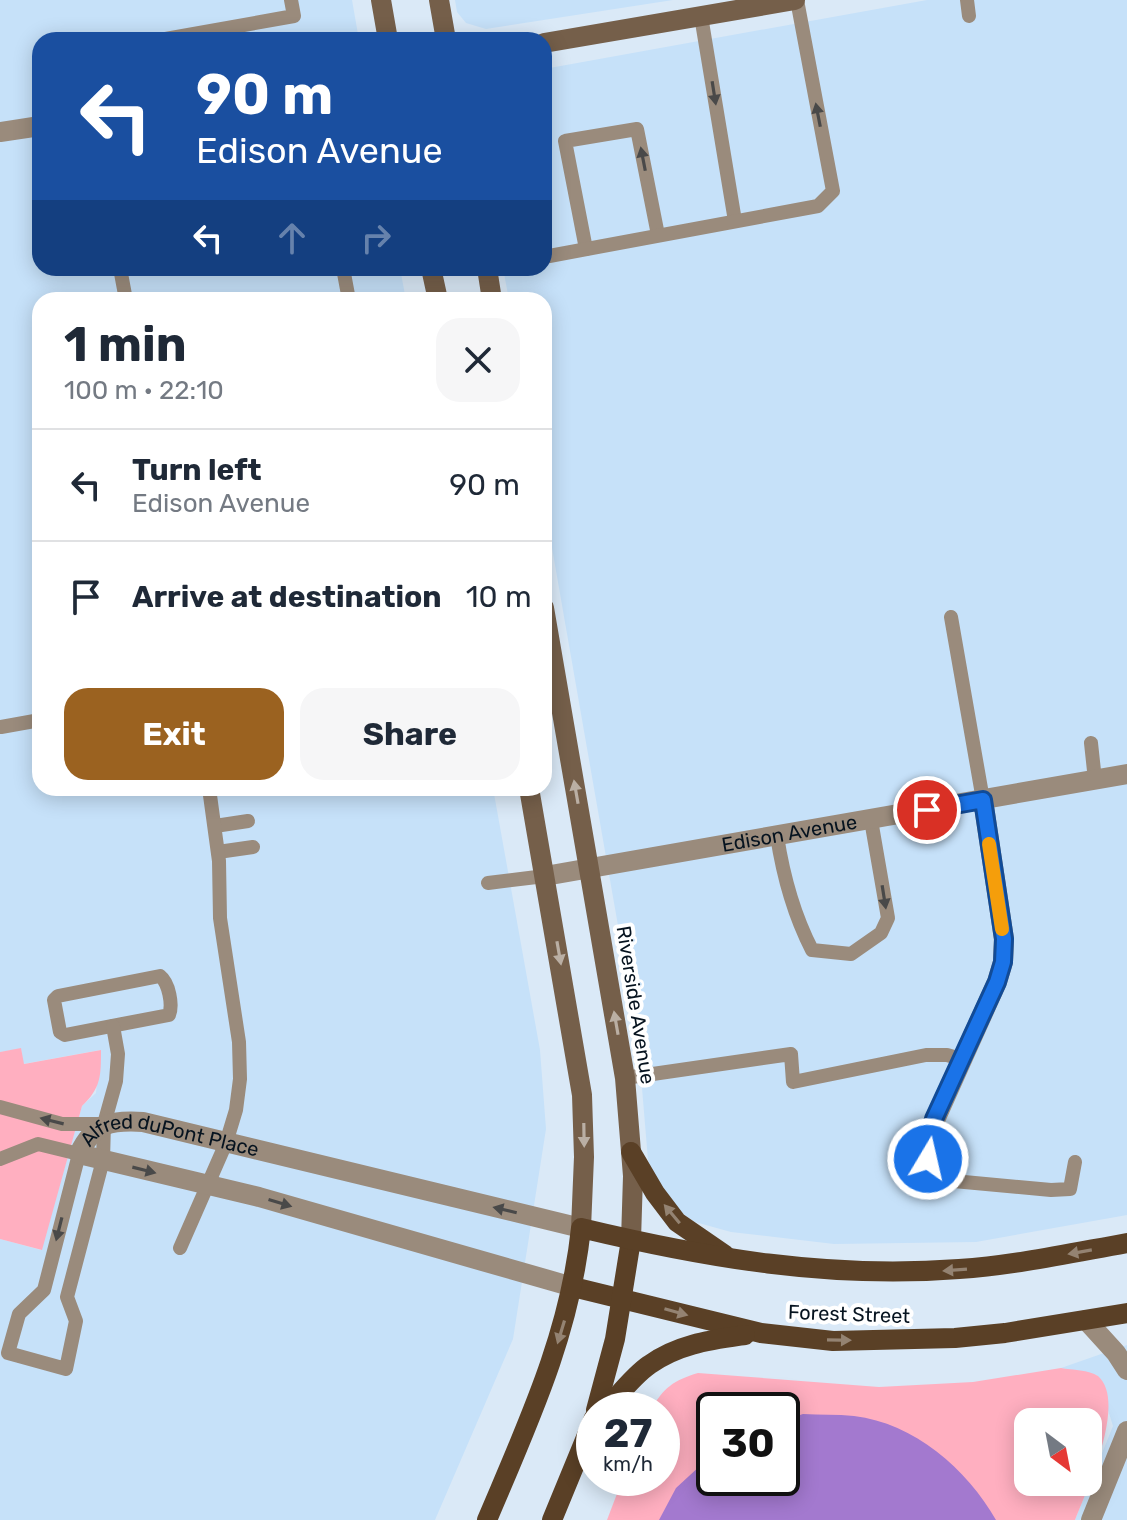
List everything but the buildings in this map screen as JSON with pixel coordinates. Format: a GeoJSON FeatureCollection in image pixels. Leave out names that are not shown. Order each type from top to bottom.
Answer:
{"type":"FeatureCollection","features":[{"type":"Feature","properties":{"kind":"main road"},"geometry":{"type":"LineString","coordinates":[[381,0],[387,32]]}},
{"type":"Feature","properties":{"kind":"main road"},"geometry":{"type":"LineString","coordinates":[[439,0],[445,32]]}},
{"type":"Feature","properties":{"kind":"main road"},"geometry":{"type":"LineString","coordinates":[[552,42],[796,0]]}},
{"type":"Feature","properties":{"kind":"main road","name":"Riverside Avenue"},"geometry":{"type":"LineString","coordinates":[[552,654],[625,1078],[631,1152],[631,1240],[623,1299],[602,1392]]}},
{"type":"Feature","properties":{"kind":"main road"},"geometry":{"type":"LineString","coordinates":[[487,1520],[551,1366],[573,1287],[581,1228],[582,1095],[530,796]]}},
{"type":"Feature","properties":{"kind":"main road"},"geometry":{"type":"LineString","coordinates":[[631,1152],[655,1193],[677,1222],[731,1260]]}},
{"type":"Feature","properties":{"kind":"main road","name":"Forest Street"},"geometry":{"type":"LineString","coordinates":[[581,1228],[731,1260],[814,1270],[914,1272],[1008,1264],[1127,1243]]}},
{"type":"Feature","properties":{"kind":"main road","name":"Forest Street"},"geometry":{"type":"LineString","coordinates":[[573,1287],[761,1333],[833,1341],[908,1341],[1005,1333],[1127,1313]]}},
{"type":"Feature","properties":{"kind":"main road"},"geometry":{"type":"LineString","coordinates":[[620,1392],[647,1366],[674,1351],[697,1342],[761,1333]]}},
{"type":"Feature","properties":{"kind":"main road","name":"Riverside Avenue"},"geometry":{"type":"LineString","coordinates":[[552,1520],[576,1463]]}},
{"type":"Feature","properties":{"kind":"street"},"geometry":{"type":"LineString","coordinates":[[0,132],[32,127]]}},
{"type":"Feature","properties":{"kind":"street","name":"Edison Avenue"},"geometry":{"type":"LineString","coordinates":[[545,876],[1127,774]]}},
{"type":"Feature","properties":{"kind":"street"},"geometry":{"type":"LineString","coordinates":[[932,1179],[927,1150],[931,1129],[997,982],[1004,950],[983,800]]}},
{"type":"Feature","properties":{"kind":"street","name":"Alfred duPont Place"},"geometry":{"type":"LineString","coordinates":[[573,1287],[209,1185],[79,1154],[88,1137],[104,1124],[143,1122],[581,1228]]}},
{"type":"Feature","properties":{"kind":"street"},"geometry":{"type":"LineString","coordinates":[[1086,1320],[1127,1370]]}},
{"type":"Feature","properties":{"kind":"street"},"geometry":{"type":"LineString","coordinates":[[1091,1520],[1127,1431]]}},
{"type":"Feature","properties":{"kind":"lane"},"geometry":{"type":"LineString","coordinates":[[205,32],[294,16],[291,0]]}},
{"type":"Feature","properties":{"kind":"lane"},"geometry":{"type":"LineString","coordinates":[[552,255],[818,206],[833,191],[796,0]]}},
{"type":"Feature","properties":{"kind":"lane"},"geometry":{"type":"LineString","coordinates":[[967,0],[969,16]]}},
{"type":"Feature","properties":{"kind":"lane"},"geometry":{"type":"LineString","coordinates":[[701,16],[735,221]]}},
{"type":"Feature","properties":{"kind":"lane"},"geometry":{"type":"LineString","coordinates":[[586,249],[565,141],[637,129],[658,235]]}},
{"type":"Feature","properties":{"kind":"lane"},"geometry":{"type":"LineString","coordinates":[[951,617],[983,800]]}},
{"type":"Feature","properties":{"kind":"lane"},"geometry":{"type":"LineString","coordinates":[[1,727],[32,721]]}},
{"type":"Feature","properties":{"kind":"lane"},"geometry":{"type":"LineString","coordinates":[[1091,743],[1095,780]]}},
{"type":"Feature","properties":{"kind":"lane"},"geometry":{"type":"LineString","coordinates":[[180,1248],[226,1143],[236,1110],[241,1054],[220,918],[218,852],[210,796]]}},
{"type":"Feature","properties":{"kind":"lane"},"geometry":{"type":"LineString","coordinates":[[777,836],[781,863],[801,928],[812,950],[851,954],[881,933],[888,918],[871,820]]}},
{"type":"Feature","properties":{"kind":"lane"},"geometry":{"type":"LineString","coordinates":[[215,826],[248,821]]}},
{"type":"Feature","properties":{"kind":"lane"},"geometry":{"type":"LineString","coordinates":[[218,852],[253,847]]}},
{"type":"Feature","properties":{"kind":"lane"},"geometry":{"type":"LineString","coordinates":[[488,883],[545,876]]}},
{"type":"Feature","properties":{"kind":"lane"},"geometry":{"type":"LineString","coordinates":[[160,976],[165,980],[171,1010],[169,1015],[113,1026],[65,1035],[60,1032],[54,1000],[58,996],[160,976]]}},
{"type":"Feature","properties":{"kind":"lane"},"geometry":{"type":"LineString","coordinates":[[0,1159],[38,1144],[79,1154],[44,1290],[19,1314],[8,1353],[66,1369],[76,1321],[67,1297],[103,1160],[104,1124],[117,1073],[113,1026]]}},
{"type":"Feature","properties":{"kind":"lane"},"geometry":{"type":"LineString","coordinates":[[625,1078],[791,1054],[793,1082],[926,1055],[961,1059]]}},
{"type":"Feature","properties":{"kind":"lane"},"geometry":{"type":"LineString","coordinates":[[0,1107],[62,1124],[104,1124]]}},
{"type":"Feature","properties":{"kind":"lane"},"geometry":{"type":"LineString","coordinates":[[932,1179],[1070,1189],[1075,1162]]}},
{"type":"Feature","properties":{"kind":"lane"},"geometry":{"type":"LineString","coordinates":[[44,1290],[67,1297]]}},
{"type":"Feature","properties":{"kind":"shaded area"},"geometry":{"type":"Polygon","coordinates":[[[0,0],[352,0],[358,32],[32,32],[32,276],[402,276],[404,292],[32,292],[32,796],[494,796],[540,1050],[546,1129],[513,1339],[435,1520],[0,1520],[0,1239],[41,1250],[82,1106],[96,1093],[100,1050],[23,1064],[21,1049],[0,1052],[0,0]]]}},
{"type":"Feature","properties":{"kind":"shaded area"},"geometry":{"type":"Polygon","coordinates":[[[455,0],[673,0],[486,29],[466,23],[457,12],[455,0]]]}},
{"type":"Feature","properties":{"kind":"shaded area"},"geometry":{"type":"Polygon","coordinates":[[[927,0],[1127,0],[1127,1215],[976,1242],[834,1244],[731,1232],[695,1222],[672,1206],[658,1188],[648,1160],[638,1040],[552,548],[552,292],[508,292],[504,276],[552,276],[552,68],[927,0]]]}},
{"type":"Feature","properties":{"kind":"shaded area"},"geometry":{"type":"Polygon","coordinates":[[[21,1048],[24,1064],[101,1050],[99,1081],[82,1106],[42,1250],[0,1239],[0,1052],[21,1048]]]}},
{"type":"Feature","properties":{"kind":"shaded area"},"geometry":{"type":"Polygon","coordinates":[[[1127,1345],[1127,1520],[1075,1520],[1085,1496],[1102,1496],[1102,1453],[1113,1426],[1097,1375],[1061,1368],[1127,1345]]]}},
{"type":"Feature","properties":{"kind":"shaded area"},"geometry":{"type":"Polygon","coordinates":[[[1061,1368],[1098,1376],[1106,1388],[1108,1405],[1102,1445],[1102,1408],[1014,1408],[1014,1496],[1085,1496],[1075,1520],[607,1520],[616,1496],[680,1496],[680,1392],[663,1392],[676,1382],[698,1373],[879,1387],[973,1382],[1061,1368]]]}},
{"type":"Feature","properties":{"kind":"shaded area"},"geometry":{"type":"Polygon","coordinates":[[[800,1415],[848,1415],[876,1420],[918,1439],[970,1483],[996,1520],[659,1520],[672,1496],[680,1496],[680,1484],[696,1470],[696,1496],[800,1496],[800,1415]]]}},
{"type":"Feature","properties":{"kind":"slow traffic"},"geometry":{"type":"LineString","coordinates":[[989,844],[1002,929]]}},
{"type":"Feature","properties":{"kind":"route"},"geometry":{"type":"LineString","coordinates":[[927,810],[983,800],[1004,939],[1001,973],[934,1119],[928,1139],[928,1159]]}}]}
